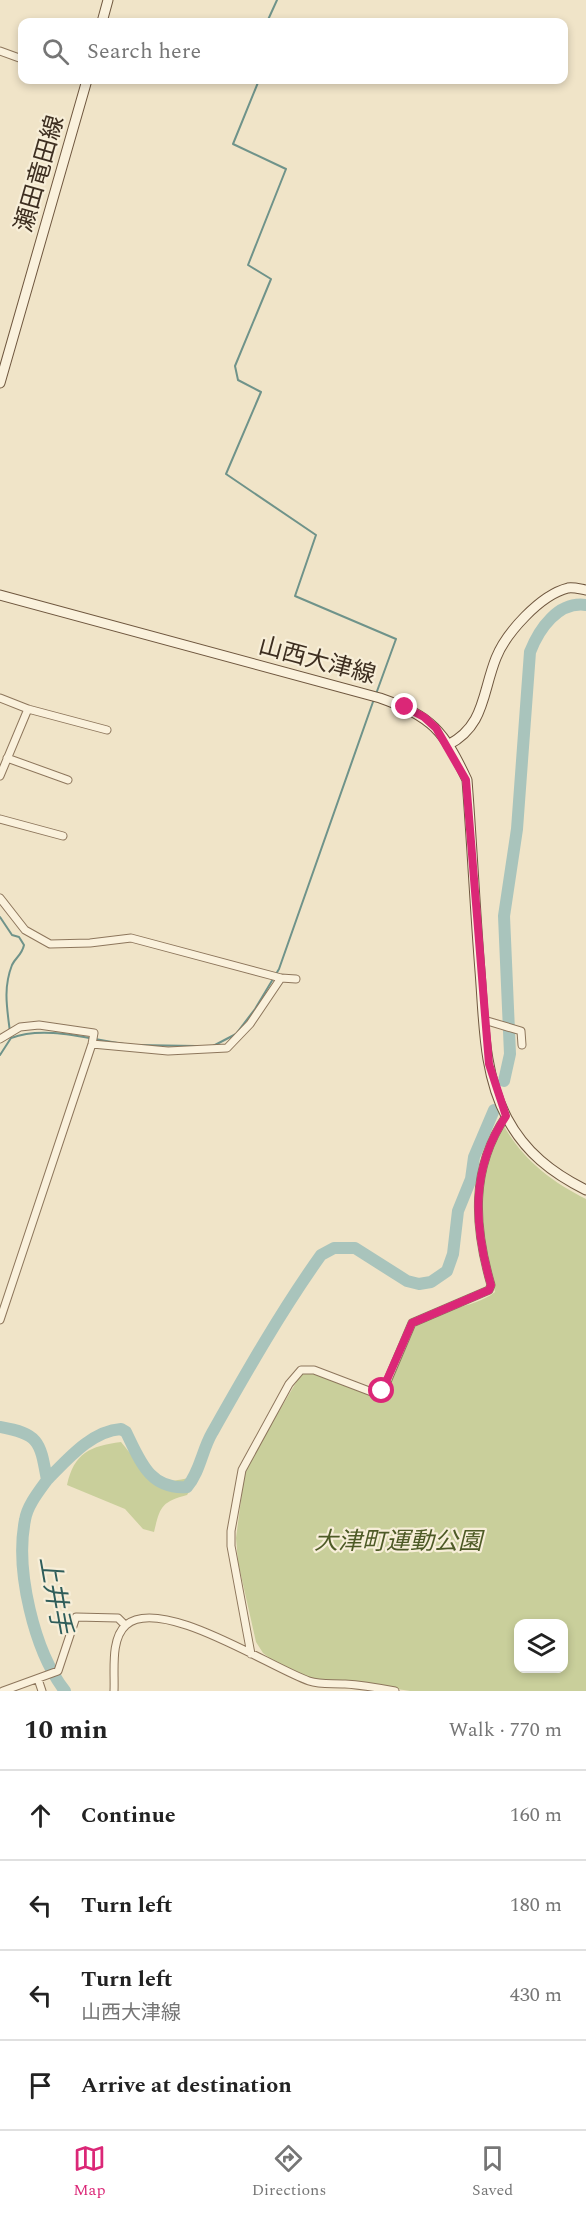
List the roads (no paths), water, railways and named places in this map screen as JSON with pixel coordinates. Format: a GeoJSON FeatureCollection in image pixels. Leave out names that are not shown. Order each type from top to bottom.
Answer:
{"type":"FeatureCollection","features":[{"type":"Feature","properties":{"kind":"main road"},"geometry":{"type":"LineString","coordinates":[[103,18],[108,0]]}},
{"type":"Feature","properties":{"kind":"main road","name":"瀬田竜田線"},"geometry":{"type":"LineString","coordinates":[[0,383],[86,84]]}},
{"type":"Feature","properties":{"kind":"main road"},"geometry":{"type":"LineString","coordinates":[[448,745],[469,731],[477,719],[499,651],[533,608],[569,588],[586,590]]}},
{"type":"Feature","properties":{"kind":"main road","name":"山西大津線"},"geometry":{"type":"LineString","coordinates":[[0,595],[380,698],[424,717],[448,745],[466,780],[489,1064],[506,1116],[515,1132],[541,1162],[586,1190]]}},
{"type":"Feature","properties":{"kind":"street"},"geometry":{"type":"LineString","coordinates":[[0,51],[18,58]]}},
{"type":"Feature","properties":{"kind":"street"},"geometry":{"type":"LineString","coordinates":[[0,698],[28,709],[107,730]]}},
{"type":"Feature","properties":{"kind":"street"},"geometry":{"type":"LineString","coordinates":[[0,776],[28,709]]}},
{"type":"Feature","properties":{"kind":"street"},"geometry":{"type":"LineString","coordinates":[[7,758],[68,780]]}},
{"type":"Feature","properties":{"kind":"street"},"geometry":{"type":"LineString","coordinates":[[0,819],[63,836]]}},
{"type":"Feature","properties":{"kind":"street"},"geometry":{"type":"LineString","coordinates":[[0,898],[25,930],[50,944],[90,944],[131,938],[281,978],[296,979]]}},
{"type":"Feature","properties":{"kind":"street"},"geometry":{"type":"LineString","coordinates":[[92,1044],[168,1051],[227,1048],[250,1024],[281,978]]}},
{"type":"Feature","properties":{"kind":"street"},"geometry":{"type":"LineString","coordinates":[[484,1020],[520,1031],[522,1045]]}},
{"type":"Feature","properties":{"kind":"street"},"geometry":{"type":"LineString","coordinates":[[0,1039],[20,1027],[39,1025],[94,1033],[0,1320]]}},
{"type":"Feature","properties":{"kind":"street"},"geometry":{"type":"LineString","coordinates":[[251,1654],[232,1557],[231,1531],[239,1483],[247,1460],[289,1384],[301,1370],[314,1370],[377,1394],[384,1389],[412,1323],[489,1290],[491,1285],[478,1236],[478,1190],[483,1160],[494,1134],[506,1116]]}},
{"type":"Feature","properties":{"kind":"street"},"geometry":{"type":"LineString","coordinates":[[3,1691],[58,1671],[76,1617],[118,1618],[125,1625]]}},
{"type":"Feature","properties":{"kind":"street"},"geometry":{"type":"LineString","coordinates":[[114,1691],[116,1651],[125,1625],[136,1619],[157,1618],[190,1626],[310,1681],[395,1691]]}},
{"type":"Feature","properties":{"kind":"street"},"geometry":{"type":"LineString","coordinates":[[38,1679],[42,1691]]}},
{"type":"Feature","properties":{"kind":"waterway"},"geometry":{"type":"LineString","coordinates":[[269,18],[277,0]]}},
{"type":"Feature","properties":{"kind":"waterway"},"geometry":{"type":"LineString","coordinates":[[257,84],[233,144],[286,169],[248,265],[271,279],[235,366],[238,380],[261,392],[226,474],[316,535],[295,596],[396,639],[376,694]]}},
{"type":"Feature","properties":{"kind":"waterway"},"geometry":{"type":"LineString","coordinates":[[504,1081],[510,1054],[504,916],[517,829],[530,652],[544,626],[558,612],[567,607],[586,605]]}},
{"type":"Feature","properties":{"kind":"waterway"},"geometry":{"type":"LineString","coordinates":[[213,1046],[236,1034],[255,1009],[279,969],[374,699]]}},
{"type":"Feature","properties":{"kind":"waterway"},"geometry":{"type":"LineString","coordinates":[[0,917],[12,935],[19,937],[24,945],[12,965],[7,982],[6,998],[10,1032]]}},
{"type":"Feature","properties":{"kind":"waterway"},"geometry":{"type":"LineString","coordinates":[[11,1038],[24,1034],[52,1033],[124,1044]]}},
{"type":"Feature","properties":{"kind":"waterway"},"geometry":{"type":"LineString","coordinates":[[0,1055],[11,1038]]}},
{"type":"Feature","properties":{"kind":"waterway"},"geometry":{"type":"LineString","coordinates":[[135,1045],[196,1046]]}},
{"type":"Feature","properties":{"kind":"waterway"},"geometry":{"type":"LineString","coordinates":[[47,1480],[90,1441],[110,1431],[121,1429],[126,1432],[142,1463],[155,1479],[174,1487],[187,1487],[195,1475],[209,1440],[238,1388],[278,1320],[321,1255],[334,1248],[355,1248],[407,1281],[419,1284],[431,1282],[447,1271],[453,1254],[458,1211],[471,1179],[474,1157],[494,1110]]}},
{"type":"Feature","properties":{"kind":"waterway","name":"上井手"},"geometry":{"type":"LineString","coordinates":[[0,1427],[31,1437],[40,1448],[47,1480],[26,1515],[23,1540],[25,1586],[44,1654],[65,1691]]}},
{"type":"Feature","properties":{"kind":"park label","name":"大津町運動公園"},"geometry":{"type":"Point","coordinates":[398,1542]}}]}
